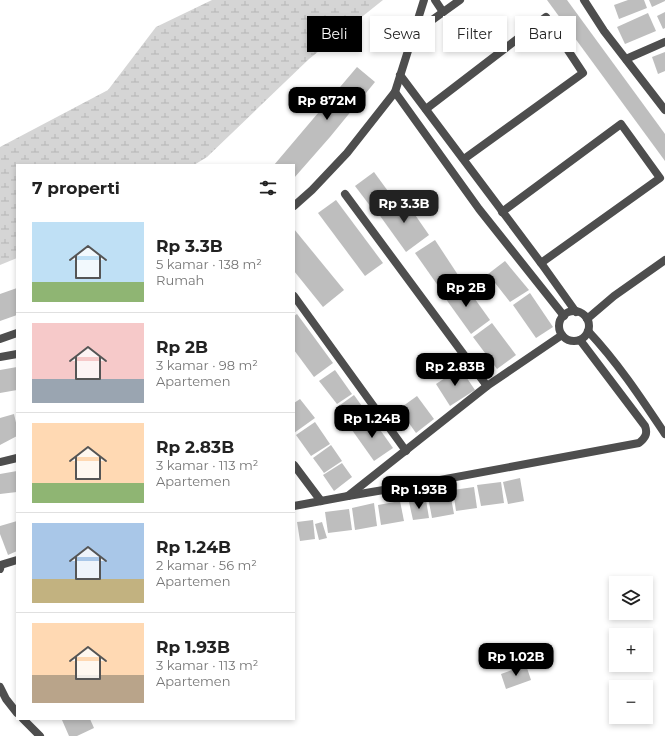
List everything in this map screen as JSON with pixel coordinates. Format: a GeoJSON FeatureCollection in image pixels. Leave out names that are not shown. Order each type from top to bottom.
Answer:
{"type":"FeatureCollection","features":[{"type":"Feature","properties":{"kind":"street"},"geometry":{"type":"LineString","coordinates":[[419,16],[424,0]]}},
{"type":"Feature","properties":{"kind":"street"},"geometry":{"type":"LineString","coordinates":[[435,0],[443,12]]}},
{"type":"Feature","properties":{"kind":"street"},"geometry":{"type":"LineString","coordinates":[[435,18],[460,0]]}},
{"type":"Feature","properties":{"kind":"street"},"geometry":{"type":"LineString","coordinates":[[587,1],[604,31],[665,110]]}},
{"type":"Feature","properties":{"kind":"street"},"geometry":{"type":"LineString","coordinates":[[426,109],[546,17],[584,73],[464,159]]}},
{"type":"Feature","properties":{"kind":"street"},"geometry":{"type":"LineString","coordinates":[[626,59],[665,42]]}},
{"type":"Feature","properties":{"kind":"street"},"geometry":{"type":"LineString","coordinates":[[295,205],[312,190],[346,152],[395,92],[407,52]]}},
{"type":"Feature","properties":{"kind":"street"},"geometry":{"type":"LineString","coordinates":[[400,75],[464,159],[576,312]]}},
{"type":"Feature","properties":{"kind":"street"},"geometry":{"type":"LineString","coordinates":[[395,92],[479,209],[564,316]]}},
{"type":"Feature","properties":{"kind":"street"},"geometry":{"type":"LineString","coordinates":[[502,212],[620,124],[660,178],[541,263]]}},
{"type":"Feature","properties":{"kind":"street"},"geometry":{"type":"LineString","coordinates":[[345,194],[487,386]]}},
{"type":"Feature","properties":{"kind":"street"},"geometry":{"type":"LineString","coordinates":[[587,319],[614,296],[665,260]]}},
{"type":"Feature","properties":{"kind":"street"},"geometry":{"type":"LineString","coordinates":[[295,297],[406,451]]}},
{"type":"Feature","properties":{"kind":"street"},"geometry":{"type":"LineString","coordinates":[[569,312],[582,314],[587,319],[589,325],[585,337],[580,340],[573,341],[562,335],[560,322],[564,316],[569,312]]}},
{"type":"Feature","properties":{"kind":"street"},"geometry":{"type":"LineString","coordinates":[[588,331],[606,350],[665,434]]}},
{"type":"Feature","properties":{"kind":"street"},"geometry":{"type":"LineString","coordinates":[[0,339],[16,333]]}},
{"type":"Feature","properties":{"kind":"street"},"geometry":{"type":"LineString","coordinates":[[348,496],[487,386],[562,335]]}},
{"type":"Feature","properties":{"kind":"street"},"geometry":{"type":"LineString","coordinates":[[295,506],[639,443],[645,438],[647,432],[645,426],[580,340]]}},
{"type":"Feature","properties":{"kind":"street"},"geometry":{"type":"LineString","coordinates":[[0,358],[16,354]]}},
{"type":"Feature","properties":{"kind":"street"},"geometry":{"type":"LineString","coordinates":[[0,462],[16,458]]}},
{"type":"Feature","properties":{"kind":"street"},"geometry":{"type":"LineString","coordinates":[[295,466],[321,501]]}},
{"type":"Feature","properties":{"kind":"street"},"geometry":{"type":"LineString","coordinates":[[0,564],[16,560]]}},
{"type":"Feature","properties":{"kind":"street"},"geometry":{"type":"LineString","coordinates":[[0,687],[16,712]]}},
{"type":"Feature","properties":{"kind":"street"},"geometry":{"type":"LineString","coordinates":[[24,720],[40,736]]}},
{"type":"Feature","properties":{"kind":"green space"},"geometry":{"type":"Polygon","coordinates":[[[212,0],[383,0],[362,17],[307,16],[307,52],[318,52],[207,157],[196,164],[16,164],[16,258],[0,265],[0,147],[108,90],[156,27],[212,0]]]}},
{"type":"Feature","properties":{"kind":"building"},"geometry":{"type":"Polygon","coordinates":[[[547,0],[567,0],[665,134],[665,161],[576,40],[576,16],[559,16],[547,0]]]}},
{"type":"Feature","properties":{"kind":"building"},"geometry":{"type":"Polygon","coordinates":[[[628,0],[644,0],[647,8],[619,19],[614,5],[628,0]]]}},
{"type":"Feature","properties":{"kind":"building"},"geometry":{"type":"Polygon","coordinates":[[[649,0],[665,0],[665,1],[652,7],[649,0]]]}},
{"type":"Feature","properties":{"kind":"building"},"geometry":{"type":"Polygon","coordinates":[[[665,12],[665,28],[663,29],[657,16],[665,12]]]}},
{"type":"Feature","properties":{"kind":"building"},"geometry":{"type":"Polygon","coordinates":[[[648,13],[656,31],[625,44],[617,27],[648,13]]]}},
{"type":"Feature","properties":{"kind":"building"},"geometry":{"type":"Polygon","coordinates":[[[665,52],[665,71],[658,74],[652,57],[665,52]]]}},
{"type":"Feature","properties":{"kind":"building"},"geometry":{"type":"Polygon","coordinates":[[[357,67],[375,82],[295,177],[295,164],[275,164],[357,67]]]}},
{"type":"Feature","properties":{"kind":"building"},"geometry":{"type":"Polygon","coordinates":[[[374,172],[393,198],[374,211],[355,186],[374,172]]]}},
{"type":"Feature","properties":{"kind":"building"},"geometry":{"type":"Polygon","coordinates":[[[402,196],[429,235],[406,252],[378,213],[402,196]]]}},
{"type":"Feature","properties":{"kind":"building"},"geometry":{"type":"Polygon","coordinates":[[[336,200],[383,263],[365,276],[318,213],[336,200]]]}},
{"type":"Feature","properties":{"kind":"building"},"geometry":{"type":"Polygon","coordinates":[[[295,230],[344,290],[323,307],[295,272],[295,230]]]}},
{"type":"Feature","properties":{"kind":"building"},"geometry":{"type":"Polygon","coordinates":[[[435,240],[460,278],[441,290],[415,253],[435,240]]]}},
{"type":"Feature","properties":{"kind":"building"},"geometry":{"type":"Polygon","coordinates":[[[505,261],[529,290],[510,302],[488,274],[505,261]]]}},
{"type":"Feature","properties":{"kind":"building"},"geometry":{"type":"Polygon","coordinates":[[[462,281],[490,320],[471,334],[443,295],[462,281]]]}},
{"type":"Feature","properties":{"kind":"building"},"geometry":{"type":"Polygon","coordinates":[[[16,288],[16,315],[0,321],[0,294],[16,288]]]}},
{"type":"Feature","properties":{"kind":"building"},"geometry":{"type":"Polygon","coordinates":[[[530,293],[553,327],[536,338],[513,305],[530,293]]]}},
{"type":"Feature","properties":{"kind":"building"},"geometry":{"type":"Polygon","coordinates":[[[297,314],[333,363],[314,377],[295,351],[295,315],[297,314]]]}},
{"type":"Feature","properties":{"kind":"building"},"geometry":{"type":"Polygon","coordinates":[[[492,323],[516,355],[497,369],[473,337],[492,323]]]}},
{"type":"Feature","properties":{"kind":"building"},"geometry":{"type":"Polygon","coordinates":[[[16,367],[16,390],[0,393],[0,370],[16,367]]]}},
{"type":"Feature","properties":{"kind":"building"},"geometry":{"type":"Polygon","coordinates":[[[460,368],[475,390],[450,406],[436,384],[460,368]]]}},
{"type":"Feature","properties":{"kind":"building"},"geometry":{"type":"Polygon","coordinates":[[[335,370],[352,394],[337,404],[319,381],[335,370]]]}},
{"type":"Feature","properties":{"kind":"building"},"geometry":{"type":"Polygon","coordinates":[[[354,395],[369,416],[351,428],[336,408],[354,395]]]}},
{"type":"Feature","properties":{"kind":"building"},"geometry":{"type":"Polygon","coordinates":[[[417,396],[434,419],[416,433],[399,409],[417,396]]]}},
{"type":"Feature","properties":{"kind":"building"},"geometry":{"type":"Polygon","coordinates":[[[300,399],[315,418],[295,432],[295,402],[300,399]]]}},
{"type":"Feature","properties":{"kind":"building"},"geometry":{"type":"Polygon","coordinates":[[[14,414],[16,423],[16,437],[0,445],[0,418],[14,414]]]}},
{"type":"Feature","properties":{"kind":"building"},"geometry":{"type":"Polygon","coordinates":[[[371,417],[393,448],[374,461],[352,430],[371,417]]]}},
{"type":"Feature","properties":{"kind":"building"},"geometry":{"type":"Polygon","coordinates":[[[315,422],[330,444],[311,456],[296,435],[315,422]]]}},
{"type":"Feature","properties":{"kind":"building"},"geometry":{"type":"Polygon","coordinates":[[[331,445],[342,461],[324,473],[313,458],[331,445]]]}},
{"type":"Feature","properties":{"kind":"building"},"geometry":{"type":"Polygon","coordinates":[[[342,463],[352,477],[334,491],[323,475],[342,463]]]}},
{"type":"Feature","properties":{"kind":"building"},"geometry":{"type":"Polygon","coordinates":[[[16,471],[16,492],[0,494],[0,474],[16,471]]]}},
{"type":"Feature","properties":{"kind":"building"},"geometry":{"type":"Polygon","coordinates":[[[520,478],[524,501],[508,504],[503,482],[520,478]]]}},
{"type":"Feature","properties":{"kind":"building"},"geometry":{"type":"Polygon","coordinates":[[[501,482],[504,503],[481,506],[477,485],[501,482]]]}},
{"type":"Feature","properties":{"kind":"building"},"geometry":{"type":"Polygon","coordinates":[[[474,487],[477,508],[456,511],[453,490],[474,487]]]}},
{"type":"Feature","properties":{"kind":"building"},"geometry":{"type":"Polygon","coordinates":[[[450,493],[454,514],[432,518],[428,497],[450,493]]]}},
{"type":"Feature","properties":{"kind":"building"},"geometry":{"type":"Polygon","coordinates":[[[426,500],[429,518],[413,520],[409,502],[426,500]]]}},
{"type":"Feature","properties":{"kind":"building"},"geometry":{"type":"Polygon","coordinates":[[[400,501],[404,521],[381,525],[378,505],[400,501]]]}},
{"type":"Feature","properties":{"kind":"building"},"geometry":{"type":"Polygon","coordinates":[[[374,503],[377,526],[355,530],[352,508],[374,503]]]}},
{"type":"Feature","properties":{"kind":"building"},"geometry":{"type":"Polygon","coordinates":[[[349,509],[352,530],[328,533],[325,512],[349,509]]]}},
{"type":"Feature","properties":{"kind":"building"},"geometry":{"type":"Polygon","coordinates":[[[313,520],[315,539],[300,541],[297,522],[313,520]]]}},
{"type":"Feature","properties":{"kind":"building"},"geometry":{"type":"Polygon","coordinates":[[[16,521],[16,551],[8,555],[0,534],[0,526],[16,521]]]}},
{"type":"Feature","properties":{"kind":"building"},"geometry":{"type":"Polygon","coordinates":[[[322,522],[327,538],[319,540],[315,524],[322,522]]]}},
{"type":"Feature","properties":{"kind":"building"},"geometry":{"type":"Polygon","coordinates":[[[526,665],[531,680],[506,689],[501,674],[526,665]]]}},
{"type":"Feature","properties":{"kind":"building"},"geometry":{"type":"Polygon","coordinates":[[[62,720],[90,720],[94,728],[77,736],[69,736],[62,720]]]}}]}
